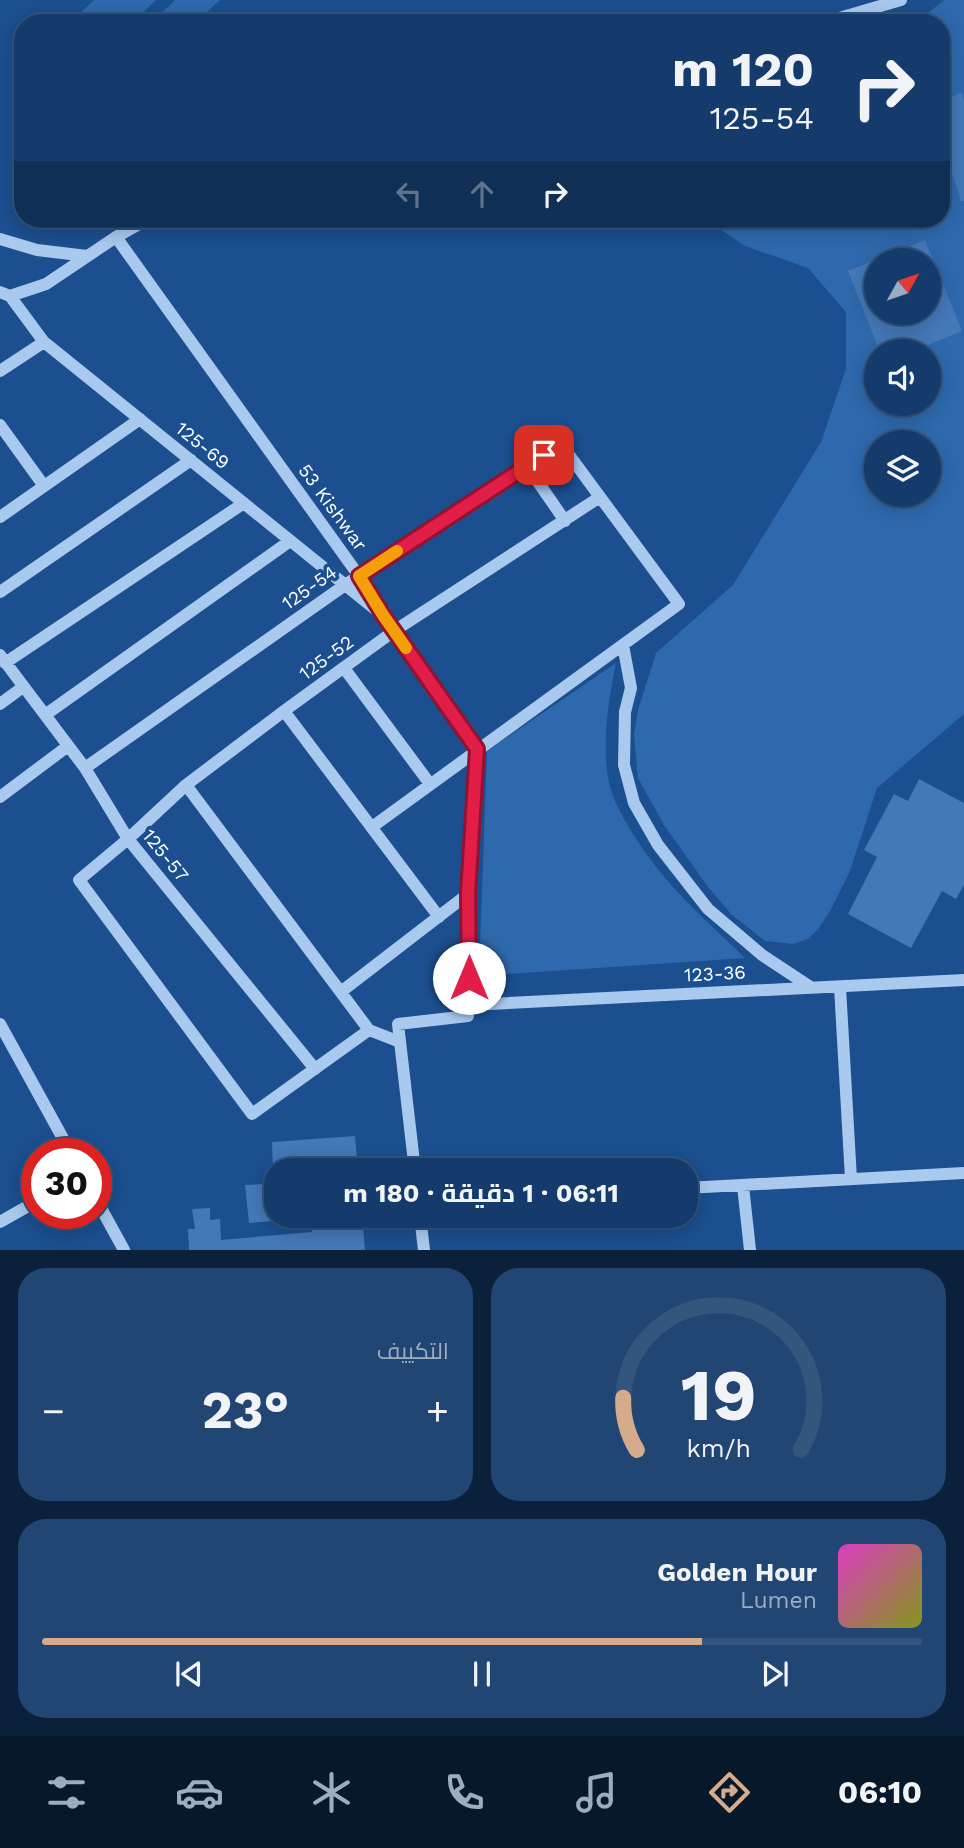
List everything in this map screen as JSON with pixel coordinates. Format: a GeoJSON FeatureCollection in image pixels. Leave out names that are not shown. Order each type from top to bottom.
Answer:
{"type":"FeatureCollection","features":[{"type":"Feature","properties":{"kind":"street"},"geometry":{"type":"LineString","coordinates":[[856,14],[901,0]]}},
{"type":"Feature","properties":{"kind":"street"},"geometry":{"type":"LineString","coordinates":[[5,294],[46,284],[132,228]]}},
{"type":"Feature","properties":{"kind":"street","name":"53 Kishwar"},"geometry":{"type":"LineString","coordinates":[[116,237],[359,576],[383,615],[477,749]]}},
{"type":"Feature","properties":{"kind":"street"},"geometry":{"type":"LineString","coordinates":[[0,239],[37,250],[87,256]]}},
{"type":"Feature","properties":{"kind":"street","name":"125-69"},"geometry":{"type":"LineString","coordinates":[[5,294],[44,342],[383,615]]}},
{"type":"Feature","properties":{"kind":"street"},"geometry":{"type":"LineString","coordinates":[[0,371],[44,342]]}},
{"type":"Feature","properties":{"kind":"street"},"geometry":{"type":"LineString","coordinates":[[0,517],[140,419]]}},
{"type":"Feature","properties":{"kind":"street"},"geometry":{"type":"LineString","coordinates":[[0,425],[44,486]]}},
{"type":"Feature","properties":{"kind":"street","name":"125-54"},"geometry":{"type":"LineString","coordinates":[[85,768],[345,585],[561,444],[600,497]]}},
{"type":"Feature","properties":{"kind":"street"},"geometry":{"type":"LineString","coordinates":[[0,592],[191,460]]}},
{"type":"Feature","properties":{"kind":"street"},"geometry":{"type":"LineString","coordinates":[[527,466],[565,521]]}},
{"type":"Feature","properties":{"kind":"street"},"geometry":{"type":"LineString","coordinates":[[372,827],[679,604],[600,497]]}},
{"type":"Feature","properties":{"kind":"street","name":"125-52"},"geometry":{"type":"LineString","coordinates":[[315,1069],[252,1114],[79,880],[186,785],[284,711],[394,631],[600,497]]}},
{"type":"Feature","properties":{"kind":"street"},"geometry":{"type":"LineString","coordinates":[[3,659],[244,503]]}},
{"type":"Feature","properties":{"kind":"street"},"geometry":{"type":"LineString","coordinates":[[45,715],[290,541]]}},
{"type":"Feature","properties":{"kind":"street"},"geometry":{"type":"LineString","coordinates":[[623,645],[631,688],[625,712],[624,765],[634,803],[664,853],[708,909],[762,955],[810,986]]}},
{"type":"Feature","properties":{"kind":"street","name":"125-57"},"geometry":{"type":"LineString","coordinates":[[3,659],[85,768],[128,839],[315,1069]]}},
{"type":"Feature","properties":{"kind":"street"},"geometry":{"type":"LineString","coordinates":[[344,668],[430,784]]}},
{"type":"Feature","properties":{"kind":"street"},"geometry":{"type":"LineString","coordinates":[[0,704],[23,687]]}},
{"type":"Feature","properties":{"kind":"street"},"geometry":{"type":"LineString","coordinates":[[284,711],[439,917]]}},
{"type":"Feature","properties":{"kind":"street"},"geometry":{"type":"LineString","coordinates":[[0,797],[68,746]]}},
{"type":"Feature","properties":{"kind":"street"},"geometry":{"type":"LineString","coordinates":[[413,1158],[398,1024],[468,1016],[468,894],[477,749]]}},
{"type":"Feature","properties":{"kind":"street"},"geometry":{"type":"LineString","coordinates":[[186,785],[369,1030],[400,1042]]}},
{"type":"Feature","properties":{"kind":"street"},"geometry":{"type":"LineString","coordinates":[[342,991],[468,894]]}},
{"type":"Feature","properties":{"kind":"street","name":"123-36"},"geometry":{"type":"LineString","coordinates":[[469,1005],[964,980]]}},
{"type":"Feature","properties":{"kind":"street"},"geometry":{"type":"LineString","coordinates":[[840,987],[851,1180]]}},
{"type":"Feature","properties":{"kind":"street"},"geometry":{"type":"LineString","coordinates":[[0,1024],[63,1138]]}},
{"type":"Feature","properties":{"kind":"street"},"geometry":{"type":"LineString","coordinates":[[315,1069],[369,1030]]}},
{"type":"Feature","properties":{"kind":"street"},"geometry":{"type":"LineString","coordinates":[[698,1188],[964,1173]]}},
{"type":"Feature","properties":{"kind":"street"},"geometry":{"type":"LineString","coordinates":[[743,1186],[750,1250]]}},
{"type":"Feature","properties":{"kind":"street"},"geometry":{"type":"LineString","coordinates":[[0,1222],[21,1210]]}},
{"type":"Feature","properties":{"kind":"street"},"geometry":{"type":"LineString","coordinates":[[112,1228],[124,1250]]}},
{"type":"Feature","properties":{"kind":"street"},"geometry":{"type":"LineString","coordinates":[[421,1228],[424,1250]]}},
{"type":"Feature","properties":{"kind":"shaded area"},"geometry":{"type":"Polygon","coordinates":[[[94,0],[156,0],[141,14],[79,14],[94,0]]]}},
{"type":"Feature","properties":{"kind":"shaded area"},"geometry":{"type":"Polygon","coordinates":[[[175,0],[220,0],[205,14],[160,14],[175,0]]]}},
{"type":"Feature","properties":{"kind":"shaded area"},"geometry":{"type":"Polygon","coordinates":[[[944,0],[964,0],[964,714],[877,788],[850,871],[830,911],[808,939],[793,944],[765,941],[731,914],[708,887],[664,825],[638,778],[634,734],[638,710],[656,653],[733,585],[821,442],[846,369],[846,312],[808,268],[745,246],[718,228],[950,228],[950,14],[927,14],[944,0]]]}},
{"type":"Feature","properties":{"kind":"shaded area"},"geometry":{"type":"Polygon","coordinates":[[[616,663],[606,730],[606,757],[608,779],[616,804],[658,870],[745,958],[479,976],[487,751],[616,663]]]}},
{"type":"Feature","properties":{"kind":"building"},"geometry":{"type":"Polygon","coordinates":[[[962,93],[964,100],[964,201],[961,201],[950,167],[950,97],[962,93]]]}},
{"type":"Feature","properties":{"kind":"building"},"geometry":{"type":"Polygon","coordinates":[[[925,240],[928,248],[905,248],[925,240]]]}},
{"type":"Feature","properties":{"kind":"building"},"geometry":{"type":"Polygon","coordinates":[[[864,265],[864,312],[848,271],[864,265]]]}},
{"type":"Feature","properties":{"kind":"building"},"geometry":{"type":"Polygon","coordinates":[[[942,282],[962,331],[941,340],[875,339],[870,326],[942,326],[942,282]]]}},
{"type":"Feature","properties":{"kind":"building"},"geometry":{"type":"Polygon","coordinates":[[[919,779],[964,803],[964,885],[956,899],[942,891],[911,948],[848,914],[877,857],[864,850],[894,794],[908,801],[919,779]]]}},
{"type":"Feature","properties":{"kind":"building"},"geometry":{"type":"Polygon","coordinates":[[[355,1136],[357,1158],[273,1158],[272,1142],[355,1136]]]}},
{"type":"Feature","properties":{"kind":"building"},"geometry":{"type":"Polygon","coordinates":[[[264,1184],[264,1222],[249,1223],[245,1185],[264,1184]]]}},
{"type":"Feature","properties":{"kind":"building"},"geometry":{"type":"Polygon","coordinates":[[[210,1208],[210,1220],[220,1219],[221,1240],[312,1232],[312,1228],[363,1228],[365,1250],[189,1250],[188,1229],[195,1229],[192,1209],[210,1208]]]}},
{"type":"Feature","properties":{"kind":"slow traffic"},"geometry":{"type":"LineString","coordinates":[[397,551],[359,576],[406,648]]}},
{"type":"Feature","properties":{"kind":"route"},"geometry":{"type":"LineString","coordinates":[[469,978],[468,894],[477,749],[383,615],[359,576],[544,455]]}}]}
